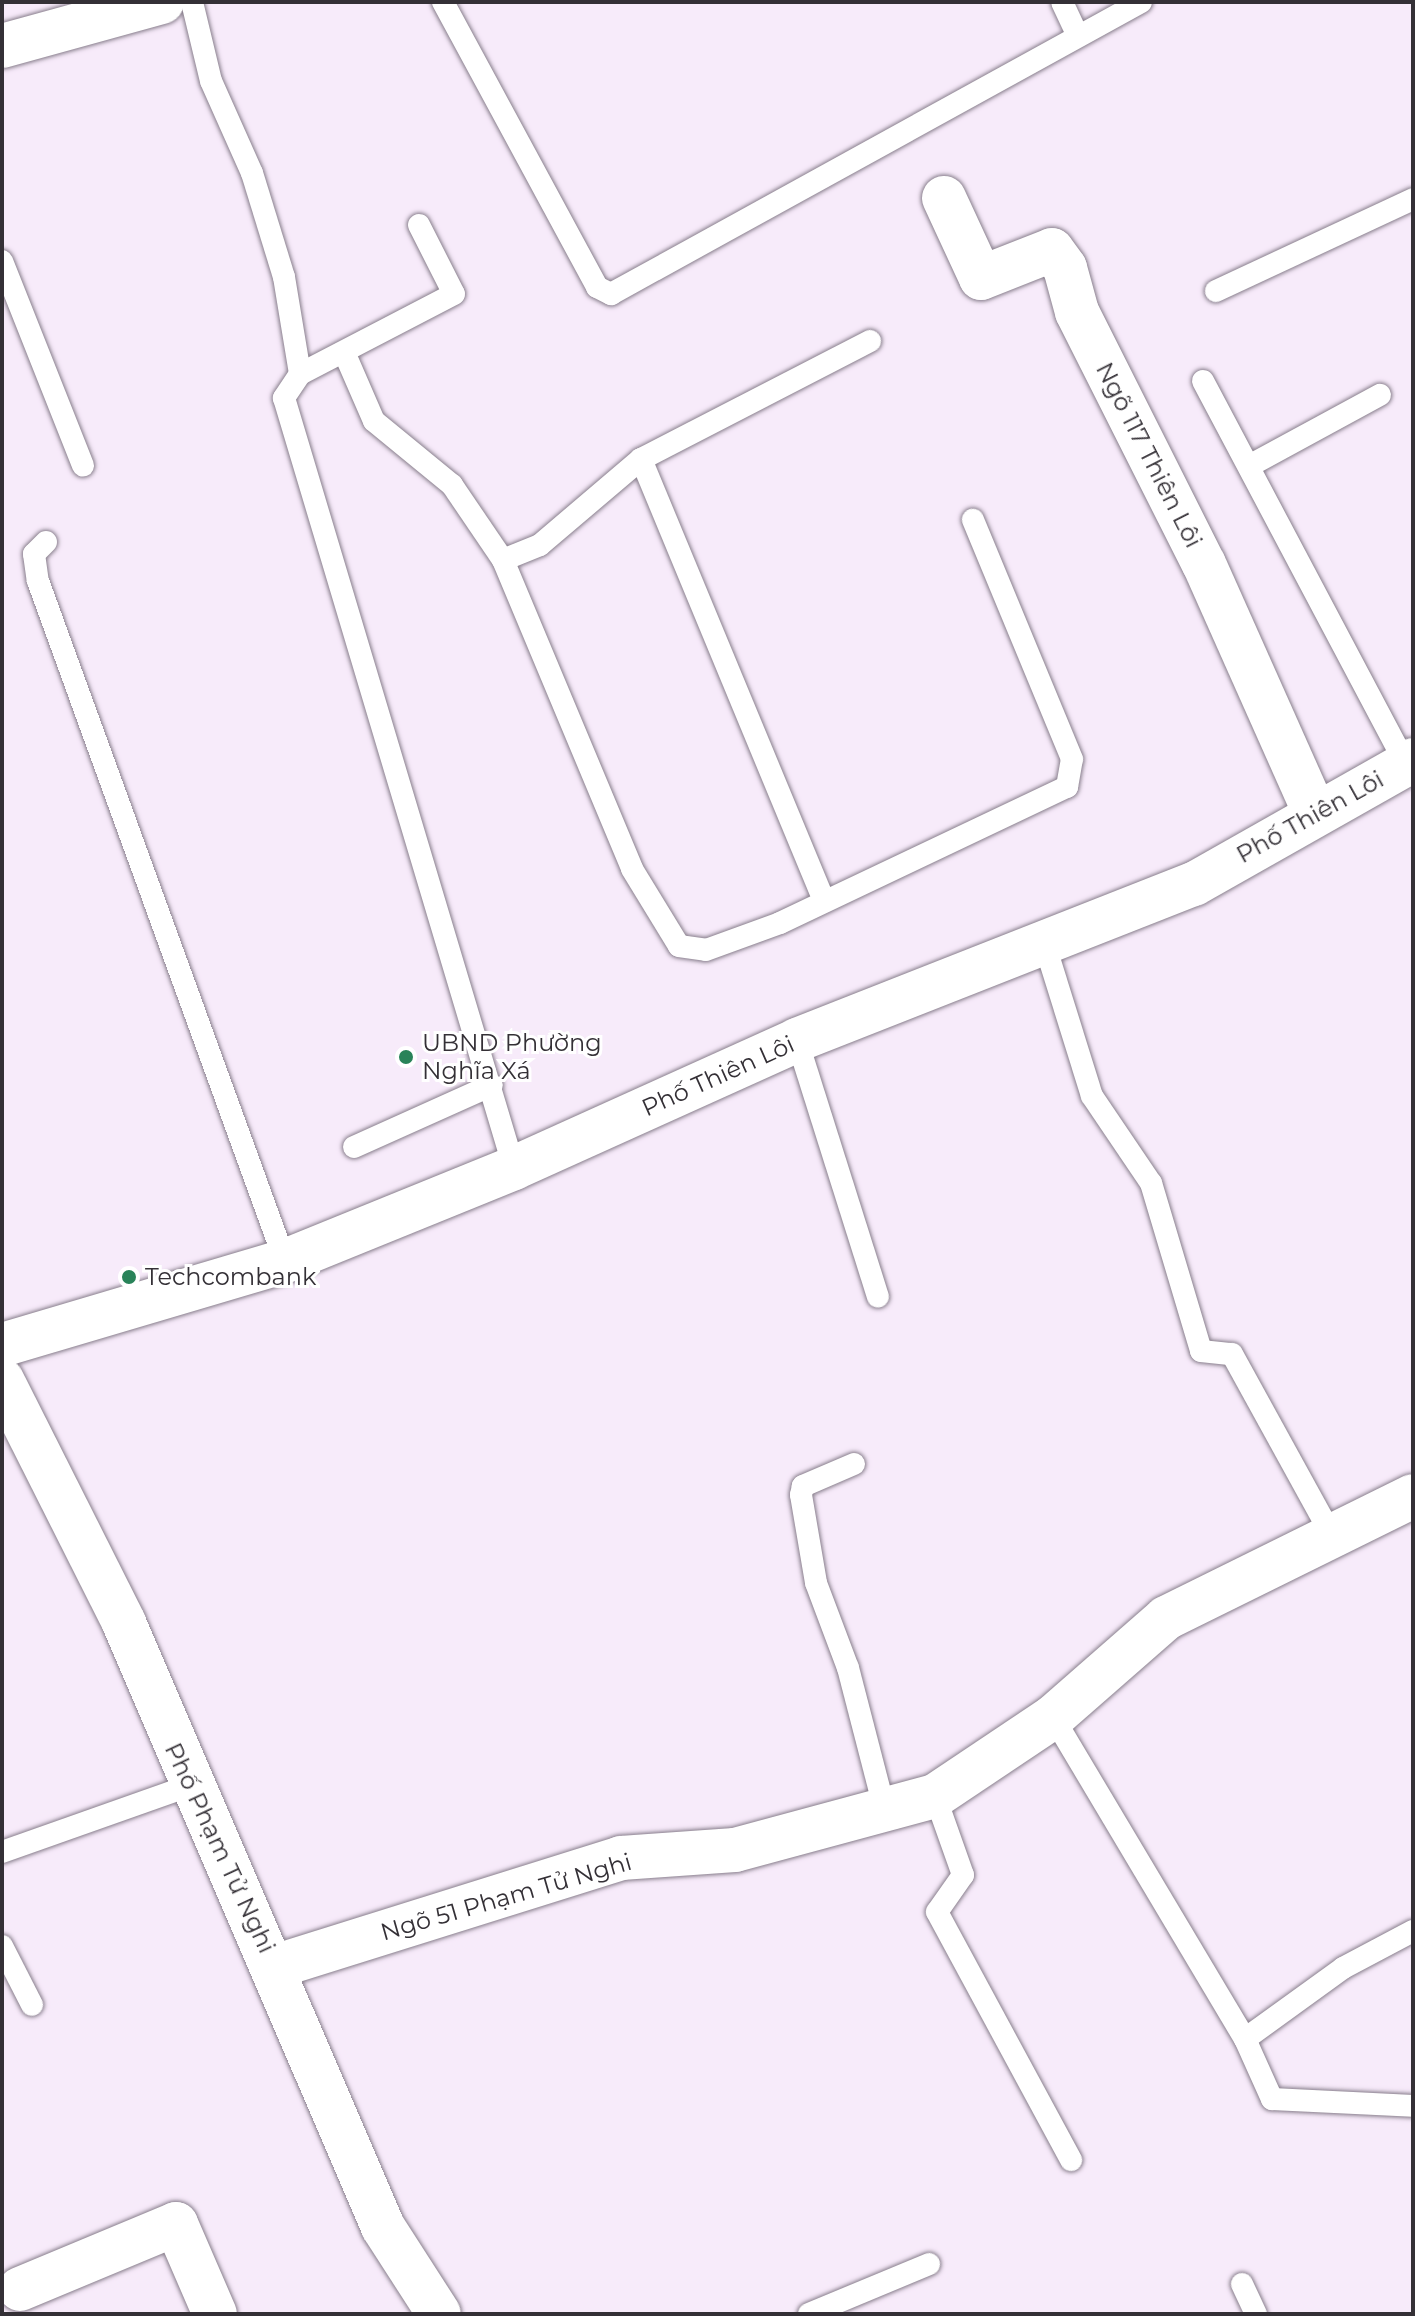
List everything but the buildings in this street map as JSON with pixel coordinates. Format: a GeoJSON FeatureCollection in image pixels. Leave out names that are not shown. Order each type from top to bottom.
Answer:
{"type":"FeatureCollection","features":[{"type":"Feature","properties":{"kind":"street"},"geometry":{"type":"LineString","coordinates":[[2,46],[162,2]]}},
{"type":"Feature","properties":{"kind":"street","name":"Ngõ 117 Thiên Lôi"},"geometry":{"type":"LineString","coordinates":[[944,198],[981,278],[1052,250],[1065,268],[1077,312],[1217,592],[1314,811]]}},
{"type":"Feature","properties":{"kind":"street","name":"Phố Thiên Lôi"},"geometry":{"type":"LineString","coordinates":[[2,1345],[285,1261],[514,1168],[797,1040],[1194,884],[1314,811],[1411,768]]}},
{"type":"Feature","properties":{"kind":"street","name":"Phố Phạm Tử Nghi"},"geometry":{"type":"LineString","coordinates":[[2,1380],[124,1623],[188,1786],[251,1906],[383,2227],[439,2314]]}},
{"type":"Feature","properties":{"kind":"street","name":"Ngõ 51 Phạm Tử Nghi"},"geometry":{"type":"LineString","coordinates":[[274,1967],[621,1858],[735,1850],[886,1815],[935,1796],[1053,1717],[1166,1618],[1330,1532],[1413,1496]]}},
{"type":"Feature","properties":{"kind":"street"},"geometry":{"type":"LineString","coordinates":[[20,2289],[176,2224],[215,2314]]}},
{"type":"Feature","properties":{"kind":"lane"},"geometry":{"type":"LineString","coordinates":[[192,2],[211,81],[252,173],[284,277],[300,374]]}},
{"type":"Feature","properties":{"kind":"lane"},"geometry":{"type":"LineString","coordinates":[[443,2],[597,287],[611,294],[1077,34],[1141,2]]}},
{"type":"Feature","properties":{"kind":"lane"},"geometry":{"type":"LineString","coordinates":[[1062,2],[1077,34]]}},
{"type":"Feature","properties":{"kind":"lane"},"geometry":{"type":"LineString","coordinates":[[1216,291],[1413,199]]}},
{"type":"Feature","properties":{"kind":"lane"},"geometry":{"type":"LineString","coordinates":[[419,225],[454,294],[300,374],[284,398],[492,1085],[514,1168]]}},
{"type":"Feature","properties":{"kind":"lane"},"geometry":{"type":"LineString","coordinates":[[2,261],[83,466]]}},
{"type":"Feature","properties":{"kind":"lane"},"geometry":{"type":"LineString","coordinates":[[503,560],[540,545],[641,459],[870,341]]}},
{"type":"Feature","properties":{"kind":"lane"},"geometry":{"type":"LineString","coordinates":[[344,352],[374,421],[452,485],[503,560],[632,869],[679,946],[706,950],[824,901],[1052,797],[1073,774],[973,520]]}},
{"type":"Feature","properties":{"kind":"lane"},"geometry":{"type":"LineString","coordinates":[[1203,381],[1411,768]]}},
{"type":"Feature","properties":{"kind":"lane"},"geometry":{"type":"LineString","coordinates":[[1249,466],[1380,395]]}},
{"type":"Feature","properties":{"kind":"lane"},"geometry":{"type":"LineString","coordinates":[[641,459],[824,901]]}},
{"type":"Feature","properties":{"kind":"lane"},"geometry":{"type":"LineString","coordinates":[[46,542],[34,554],[38,581],[285,1261]]}},
{"type":"Feature","properties":{"kind":"lane"},"geometry":{"type":"LineString","coordinates":[[1044,942],[1092,1096],[1151,1183],[1201,1351],[1232,1354],[1330,1532]]}},
{"type":"Feature","properties":{"kind":"lane"},"geometry":{"type":"LineString","coordinates":[[797,1040],[878,1297]]}},
{"type":"Feature","properties":{"kind":"lane"},"geometry":{"type":"LineString","coordinates":[[354,1147],[492,1085]]}},
{"type":"Feature","properties":{"kind":"lane"},"geometry":{"type":"LineString","coordinates":[[854,1464],[803,1486],[801,1495],[816,1583],[848,1668],[886,1815]]}},
{"type":"Feature","properties":{"kind":"lane"},"geometry":{"type":"LineString","coordinates":[[1053,1717],[1245,2039],[1272,2099],[1413,2106]]}},
{"type":"Feature","properties":{"kind":"lane"},"geometry":{"type":"LineString","coordinates":[[2,1852],[188,1786]]}},
{"type":"Feature","properties":{"kind":"lane"},"geometry":{"type":"LineString","coordinates":[[935,1796],[963,1875],[937,1912],[1071,2160]]}},
{"type":"Feature","properties":{"kind":"lane"},"geometry":{"type":"LineString","coordinates":[[1245,2039],[1343,1968],[1413,1931]]}},
{"type":"Feature","properties":{"kind":"lane"},"geometry":{"type":"LineString","coordinates":[[2,1946],[32,2005]]}},
{"type":"Feature","properties":{"kind":"lane"},"geometry":{"type":"LineString","coordinates":[[809,2314],[929,2264]]}},
{"type":"Feature","properties":{"kind":"lane"},"geometry":{"type":"LineString","coordinates":[[1242,2284],[1256,2314]]}},
{"type":"Feature","properties":{"kind":"place","name":"UBND Phường Nghĩa Xá"},"geometry":{"type":"Point","coordinates":[406,1057]}},
{"type":"Feature","properties":{"kind":"place","name":"Techcombank"},"geometry":{"type":"Point","coordinates":[129,1277]}}]}
